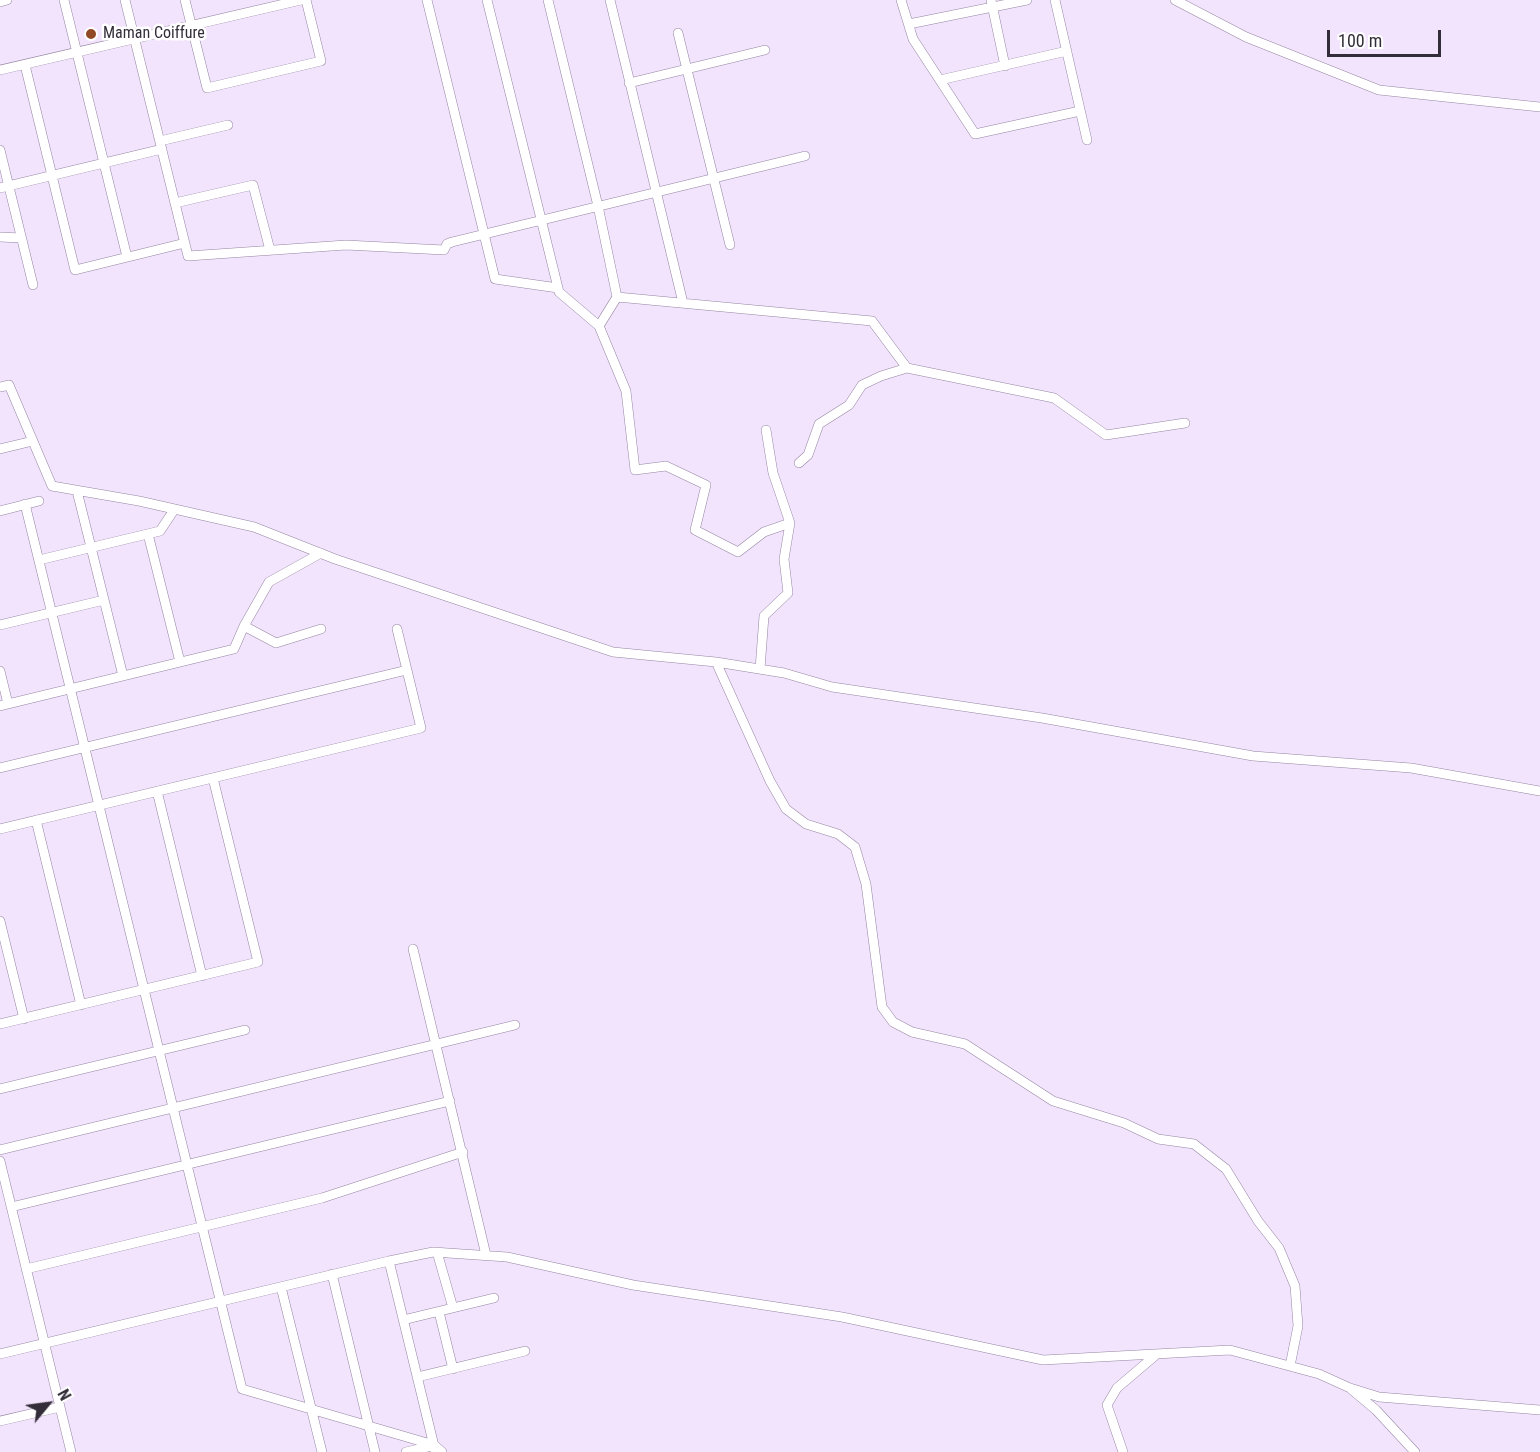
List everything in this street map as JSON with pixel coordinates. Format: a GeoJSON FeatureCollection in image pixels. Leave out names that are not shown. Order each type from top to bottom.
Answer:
{"type":"FeatureCollection","features":[{"type":"Feature","properties":{"kind":"street"},"geometry":{"type":"LineString","coordinates":[[0,2],[7,0]]}},
{"type":"Feature","properties":{"kind":"street"},"geometry":{"type":"LineString","coordinates":[[64,0],[127,257]]}},
{"type":"Feature","properties":{"kind":"street"},"geometry":{"type":"LineString","coordinates":[[125,0],[188,256],[346,244],[444,250],[447,244],[452,242],[805,156]]}},
{"type":"Feature","properties":{"kind":"street"},"geometry":{"type":"LineString","coordinates":[[185,0],[207,88],[321,61],[306,0]]}},
{"type":"Feature","properties":{"kind":"street"},"geometry":{"type":"LineString","coordinates":[[0,70],[301,0]]}},
{"type":"Feature","properties":{"kind":"street"},"geometry":{"type":"LineString","coordinates":[[427,0],[495,279],[558,288]]}},
{"type":"Feature","properties":{"kind":"street"},"geometry":{"type":"LineString","coordinates":[[487,0],[559,292],[599,326],[626,391],[635,470],[666,466],[706,485],[695,530],[738,552],[764,532],[790,523]]}},
{"type":"Feature","properties":{"kind":"street"},"geometry":{"type":"LineString","coordinates":[[548,0],[598,206],[617,297],[599,326]]}},
{"type":"Feature","properties":{"kind":"street"},"geometry":{"type":"LineString","coordinates":[[610,0],[683,303]]}},
{"type":"Feature","properties":{"kind":"street"},"geometry":{"type":"LineString","coordinates":[[901,0],[913,39],[975,134],[1080,111]]}},
{"type":"Feature","properties":{"kind":"street"},"geometry":{"type":"LineString","coordinates":[[909,24],[992,4],[1027,0]]}},
{"type":"Feature","properties":{"kind":"street"},"geometry":{"type":"LineString","coordinates":[[1055,0],[1087,140]]}},
{"type":"Feature","properties":{"kind":"street"},"geometry":{"type":"LineString","coordinates":[[1175,0],[1246,38],[1379,90],[1540,107]]}},
{"type":"Feature","properties":{"kind":"street"},"geometry":{"type":"LineString","coordinates":[[992,4],[1005,66]]}},
{"type":"Feature","properties":{"kind":"street"},"geometry":{"type":"LineString","coordinates":[[678,33],[730,245]]}},
{"type":"Feature","properties":{"kind":"street"},"geometry":{"type":"LineString","coordinates":[[629,83],[765,50]]}},
{"type":"Feature","properties":{"kind":"street"},"geometry":{"type":"LineString","coordinates":[[940,80],[1067,51]]}},
{"type":"Feature","properties":{"kind":"street"},"geometry":{"type":"LineString","coordinates":[[25,65],[75,270],[185,243]]}},
{"type":"Feature","properties":{"kind":"street"},"geometry":{"type":"LineString","coordinates":[[4,187],[104,163],[228,125]]}},
{"type":"Feature","properties":{"kind":"street"},"geometry":{"type":"LineString","coordinates":[[0,150],[4,187],[21,238],[33,285]]}},
{"type":"Feature","properties":{"kind":"street"},"geometry":{"type":"LineString","coordinates":[[175,204],[254,185],[270,250]]}},
{"type":"Feature","properties":{"kind":"street"},"geometry":{"type":"LineString","coordinates":[[0,237],[21,238]]}},
{"type":"Feature","properties":{"kind":"street"},"geometry":{"type":"LineString","coordinates":[[617,297],[872,321],[907,368]]}},
{"type":"Feature","properties":{"kind":"street"},"geometry":{"type":"LineString","coordinates":[[799,463],[808,455],[819,424],[849,405],[862,386],[881,376],[907,368],[1054,398],[1106,435],[1185,423]]}},
{"type":"Feature","properties":{"kind":"street"},"geometry":{"type":"LineString","coordinates":[[0,387],[9,384],[52,486],[140,501],[254,527],[321,553],[613,652],[716,662],[784,672],[832,687],[1042,718],[1253,756],[1412,768],[1540,791]]}},
{"type":"Feature","properties":{"kind":"street"},"geometry":{"type":"LineString","coordinates":[[760,669],[764,616],[788,593],[784,559],[790,523],[773,473],[766,430]]}},
{"type":"Feature","properties":{"kind":"street"},"geometry":{"type":"LineString","coordinates":[[0,449],[33,441]]}},
{"type":"Feature","properties":{"kind":"street"},"geometry":{"type":"LineString","coordinates":[[77,491],[123,676]]}},
{"type":"Feature","properties":{"kind":"street"},"geometry":{"type":"LineString","coordinates":[[0,511],[39,501]]}},
{"type":"Feature","properties":{"kind":"street"},"geometry":{"type":"LineString","coordinates":[[25,504],[242,1389],[369,1426],[442,1452]]}},
{"type":"Feature","properties":{"kind":"street"},"geometry":{"type":"LineString","coordinates":[[39,560],[160,531],[174,510]]}},
{"type":"Feature","properties":{"kind":"street"},"geometry":{"type":"LineString","coordinates":[[148,534],[180,663]]}},
{"type":"Feature","properties":{"kind":"street"},"geometry":{"type":"LineString","coordinates":[[0,671],[4,705],[234,650],[244,626],[269,582],[321,553]]}},
{"type":"Feature","properties":{"kind":"street"},"geometry":{"type":"LineString","coordinates":[[0,625],[104,600]]}},
{"type":"Feature","properties":{"kind":"street"},"geometry":{"type":"LineString","coordinates":[[244,626],[276,643],[321,629]]}},
{"type":"Feature","properties":{"kind":"street"},"geometry":{"type":"LineString","coordinates":[[0,829],[421,728],[397,629]]}},
{"type":"Feature","properties":{"kind":"street"},"geometry":{"type":"LineString","coordinates":[[716,662],[770,781],[786,808],[806,824],[838,834],[855,847],[866,884],[882,1007],[893,1022],[912,1032],[965,1044],[1053,1101],[1124,1123],[1158,1139],[1194,1144],[1226,1169],[1258,1221],[1279,1248],[1295,1286],[1298,1326],[1290,1366]]}},
{"type":"Feature","properties":{"kind":"street"},"geometry":{"type":"LineString","coordinates":[[0,768],[407,670]]}},
{"type":"Feature","properties":{"kind":"street"},"geometry":{"type":"LineString","coordinates":[[0,1024],[258,962],[213,778]]}},
{"type":"Feature","properties":{"kind":"street"},"geometry":{"type":"LineString","coordinates":[[157,791],[202,976]]}},
{"type":"Feature","properties":{"kind":"street"},"geometry":{"type":"LineString","coordinates":[[36,820],[81,1005]]}},
{"type":"Feature","properties":{"kind":"street"},"geometry":{"type":"LineString","coordinates":[[0,921],[24,1018]]}},
{"type":"Feature","properties":{"kind":"street"},"geometry":{"type":"LineString","coordinates":[[413,949],[486,1255]]}},
{"type":"Feature","properties":{"kind":"street"},"geometry":{"type":"LineString","coordinates":[[0,1150],[515,1025]]}},
{"type":"Feature","properties":{"kind":"street"},"geometry":{"type":"LineString","coordinates":[[0,1089],[245,1030]]}},
{"type":"Feature","properties":{"kind":"street"},"geometry":{"type":"LineString","coordinates":[[11,1207],[450,1101]]}},
{"type":"Feature","properties":{"kind":"street"},"geometry":{"type":"LineString","coordinates":[[26,1269],[322,1198],[463,1152]]}},
{"type":"Feature","properties":{"kind":"street"},"geometry":{"type":"LineString","coordinates":[[0,1161],[71,1452]]}},
{"type":"Feature","properties":{"kind":"street"},"geometry":{"type":"LineString","coordinates":[[437,1252],[453,1308]]}},
{"type":"Feature","properties":{"kind":"street"},"geometry":{"type":"LineString","coordinates":[[0,1354],[332,1274],[437,1252],[507,1257],[633,1286],[842,1317],[1043,1360],[1230,1350],[1319,1374],[1350,1388],[1379,1397],[1540,1410]]}},
{"type":"Feature","properties":{"kind":"street"},"geometry":{"type":"LineString","coordinates":[[389,1261],[435,1449]]}},
{"type":"Feature","properties":{"kind":"street"},"geometry":{"type":"LineString","coordinates":[[332,1274],[375,1452]]}},
{"type":"Feature","properties":{"kind":"street"},"geometry":{"type":"LineString","coordinates":[[281,1287],[322,1452]]}},
{"type":"Feature","properties":{"kind":"street"},"geometry":{"type":"LineString","coordinates":[[404,1320],[494,1298]]}},
{"type":"Feature","properties":{"kind":"street"},"geometry":{"type":"LineString","coordinates":[[439,1312],[453,1369]]}},
{"type":"Feature","properties":{"kind":"street"},"geometry":{"type":"LineString","coordinates":[[417,1377],[525,1351]]}},
{"type":"Feature","properties":{"kind":"street"},"geometry":{"type":"LineString","coordinates":[[1123,1452],[1107,1405],[1117,1388],[1157,1354]]}},
{"type":"Feature","properties":{"kind":"street"},"geometry":{"type":"LineString","coordinates":[[1350,1388],[1376,1410],[1415,1452]]}},
{"type":"Feature","properties":{"kind":"street"},"geometry":{"type":"LineString","coordinates":[[0,1421],[60,1407]]}},
{"type":"Feature","properties":{"kind":"street"},"geometry":{"type":"LineString","coordinates":[[406,1452],[435,1449]]}},
{"type":"Feature","properties":{"kind":"place","name":"Maman Coiffure"},"geometry":{"type":"Point","coordinates":[91,34]}}]}
